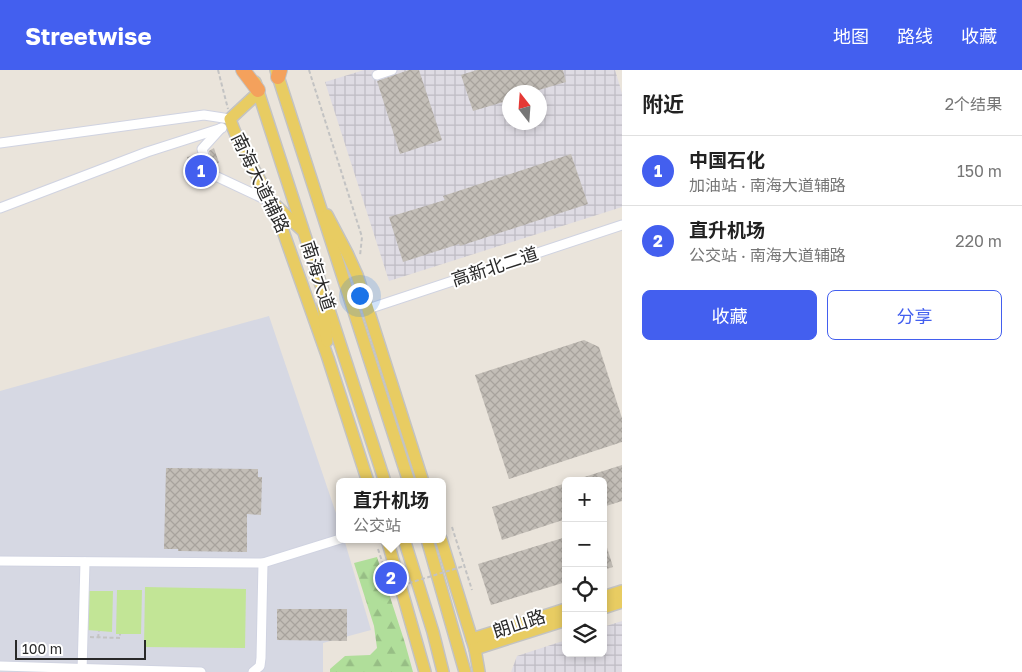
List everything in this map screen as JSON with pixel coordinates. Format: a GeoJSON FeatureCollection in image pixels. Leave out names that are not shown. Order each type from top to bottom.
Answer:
{"type":"FeatureCollection","features":[{"type":"Feature","properties":{"kind":"highway"},"geometry":{"type":"LineString","coordinates":[[243,70],[258,92]]}},
{"type":"Feature","properties":{"kind":"main road","name":"南海大道"},"geometry":{"type":"LineString","coordinates":[[251,70],[385,478]]}},
{"type":"Feature","properties":{"kind":"main road","name":"南海大道"},"geometry":{"type":"LineString","coordinates":[[278,72],[309,178],[408,478]]}},
{"type":"Feature","properties":{"kind":"main road","name":"南海大道辅路"},"geometry":{"type":"LineString","coordinates":[[258,92],[226,123],[240,143],[273,203],[328,358],[367,478]]}},
{"type":"Feature","properties":{"kind":"main road"},"geometry":{"type":"LineString","coordinates":[[309,178],[353,264],[422,478]]}},
{"type":"Feature","properties":{"kind":"main road"},"geometry":{"type":"LineString","coordinates":[[273,203],[304,232]]}},
{"type":"Feature","properties":{"kind":"main road"},"geometry":{"type":"LineString","coordinates":[[322,286],[328,358]]}},
{"type":"Feature","properties":{"kind":"main road"},"geometry":{"type":"LineString","coordinates":[[388,543],[425,672]]}},
{"type":"Feature","properties":{"kind":"main road"},"geometry":{"type":"LineString","coordinates":[[405,543],[442,672]]}},
{"type":"Feature","properties":{"kind":"main road"},"geometry":{"type":"LineString","coordinates":[[428,543],[464,672]]}},
{"type":"Feature","properties":{"kind":"main road"},"geometry":{"type":"LineString","coordinates":[[442,543],[480,670]]}},
{"type":"Feature","properties":{"kind":"main road"},"geometry":{"type":"LineString","coordinates":[[607,596],[622,590]]}},
{"type":"Feature","properties":{"kind":"main road"},"geometry":{"type":"LineString","coordinates":[[607,607],[622,602]]}},
{"type":"Feature","properties":{"kind":"main road","name":"朗山路"},"geometry":{"type":"LineString","coordinates":[[473,644],[562,611]]}},
{"type":"Feature","properties":{"kind":"main road","name":"朗山路"},"geometry":{"type":"LineString","coordinates":[[473,644],[562,621]]}},
{"type":"Feature","properties":{"kind":"street"},"geometry":{"type":"LineString","coordinates":[[377,75],[392,70]]}},
{"type":"Feature","properties":{"kind":"street"},"geometry":{"type":"LineString","coordinates":[[0,143],[204,115],[226,123]]}},
{"type":"Feature","properties":{"kind":"street"},"geometry":{"type":"LineString","coordinates":[[226,123],[202,149],[209,173],[273,203]]}},
{"type":"Feature","properties":{"kind":"street"},"geometry":{"type":"LineString","coordinates":[[0,208],[226,123]]}},
{"type":"Feature","properties":{"kind":"street","name":"高新北二道"},"geometry":{"type":"LineString","coordinates":[[368,309],[622,225]]}},
{"type":"Feature","properties":{"kind":"street"},"geometry":{"type":"LineString","coordinates":[[0,561],[263,563],[336,540]]}},
{"type":"Feature","properties":{"kind":"street"},"geometry":{"type":"LineString","coordinates":[[82,670],[84,562]]}},
{"type":"Feature","properties":{"kind":"street"},"geometry":{"type":"LineString","coordinates":[[253,672],[260,666],[261,658],[263,563]]}},
{"type":"Feature","properties":{"kind":"street"},"geometry":{"type":"LineString","coordinates":[[0,666],[82,670],[201,672]]}},
{"type":"Feature","properties":{"kind":"path"},"geometry":{"type":"LineString","coordinates":[[218,70],[226,123]]}},
{"type":"Feature","properties":{"kind":"path"},"geometry":{"type":"LineString","coordinates":[[309,70],[362,237],[360,256]]}},
{"type":"Feature","properties":{"kind":"path"},"geometry":{"type":"LineString","coordinates":[[452,527],[472,590]]}},
{"type":"Feature","properties":{"kind":"path"},"geometry":{"type":"LineString","coordinates":[[378,549],[388,581]]}},
{"type":"Feature","properties":{"kind":"path"},"geometry":{"type":"LineString","coordinates":[[390,589],[464,566]]}},
{"type":"Feature","properties":{"kind":"path"},"geometry":{"type":"LineString","coordinates":[[98,638],[99,631]]}},
{"type":"Feature","properties":{"kind":"path"},"geometry":{"type":"LineString","coordinates":[[83,637],[120,638],[120,634]]}},
{"type":"Feature","properties":{"kind":"shaded area"},"geometry":{"type":"Polygon","coordinates":[[[364,70],[615,70],[622,93],[622,207],[389,281],[325,82],[364,70]]]}},
{"type":"Feature","properties":{"kind":"shaded area"},"geometry":{"type":"Polygon","coordinates":[[[269,316],[336,513],[336,543],[345,543],[371,630],[323,643],[323,672],[0,672],[0,391],[269,316]]]}},
{"type":"Feature","properties":{"kind":"shaded area"},"geometry":{"type":"Polygon","coordinates":[[[622,621],[622,672],[511,672],[517,656],[562,641],[562,657],[607,657],[607,626],[622,621]]]}},
{"type":"Feature","properties":{"kind":"green space"},"geometry":{"type":"Polygon","coordinates":[[[377,557],[413,672],[330,672],[330,669],[345,656],[370,655],[377,648],[374,626],[354,563],[377,557]]]}},
{"type":"Feature","properties":{"kind":"green space"},"geometry":{"type":"Polygon","coordinates":[[[145,587],[246,589],[245,648],[144,647],[145,587]]]}},
{"type":"Feature","properties":{"kind":"green space"},"geometry":{"type":"Polygon","coordinates":[[[117,590],[142,590],[141,634],[116,634],[117,590]]]}},
{"type":"Feature","properties":{"kind":"green space"},"geometry":{"type":"Polygon","coordinates":[[[89,591],[113,591],[112,632],[87,630],[89,591]]]}},
{"type":"Feature","properties":{"kind":"building"},"geometry":{"type":"Polygon","coordinates":[[[409,70],[419,70],[442,140],[400,154],[377,81],[409,70]]]}},
{"type":"Feature","properties":{"kind":"building"},"geometry":{"type":"Polygon","coordinates":[[[477,70],[563,70],[566,82],[547,88],[547,85],[502,85],[502,102],[473,111],[461,75],[477,70]]]}},
{"type":"Feature","properties":{"kind":"building"},"geometry":{"type":"Polygon","coordinates":[[[214,148],[219,163],[213,165],[209,151],[214,148]]]}},
{"type":"Feature","properties":{"kind":"building"},"geometry":{"type":"Polygon","coordinates":[[[197,154],[203,175],[207,181],[199,183],[195,171],[192,172],[187,157],[197,154]]]}},
{"type":"Feature","properties":{"kind":"building"},"geometry":{"type":"Polygon","coordinates":[[[571,154],[588,204],[460,246],[459,244],[403,262],[389,217],[445,200],[443,196],[571,154]]]}},
{"type":"Feature","properties":{"kind":"building"},"geometry":{"type":"Polygon","coordinates":[[[584,340],[599,347],[622,418],[622,442],[509,479],[475,375],[584,340]]]}},
{"type":"Feature","properties":{"kind":"building"},"geometry":{"type":"Polygon","coordinates":[[[622,465],[622,501],[607,506],[607,477],[584,477],[622,465]]]}},
{"type":"Feature","properties":{"kind":"building"},"geometry":{"type":"Polygon","coordinates":[[[166,468],[258,469],[258,477],[262,477],[261,515],[247,514],[247,552],[164,549],[166,468]]]}},
{"type":"Feature","properties":{"kind":"building"},"geometry":{"type":"Polygon","coordinates":[[[562,484],[562,520],[502,540],[492,507],[562,484]]]}},
{"type":"Feature","properties":{"kind":"building"},"geometry":{"type":"Polygon","coordinates":[[[562,538],[562,583],[491,605],[478,564],[562,538]]]}},
{"type":"Feature","properties":{"kind":"building"},"geometry":{"type":"Polygon","coordinates":[[[607,548],[613,567],[607,569],[607,548]]]}},
{"type":"Feature","properties":{"kind":"building"},"geometry":{"type":"Polygon","coordinates":[[[277,609],[347,609],[347,641],[277,640],[277,609]]]}},
{"type":"Feature","properties":{"kind":"place","name":"中国石化"},"geometry":{"type":"Point","coordinates":[201,171]}},
{"type":"Feature","properties":{"kind":"place","name":"直升机场"},"geometry":{"type":"Point","coordinates":[391,578]}}]}
